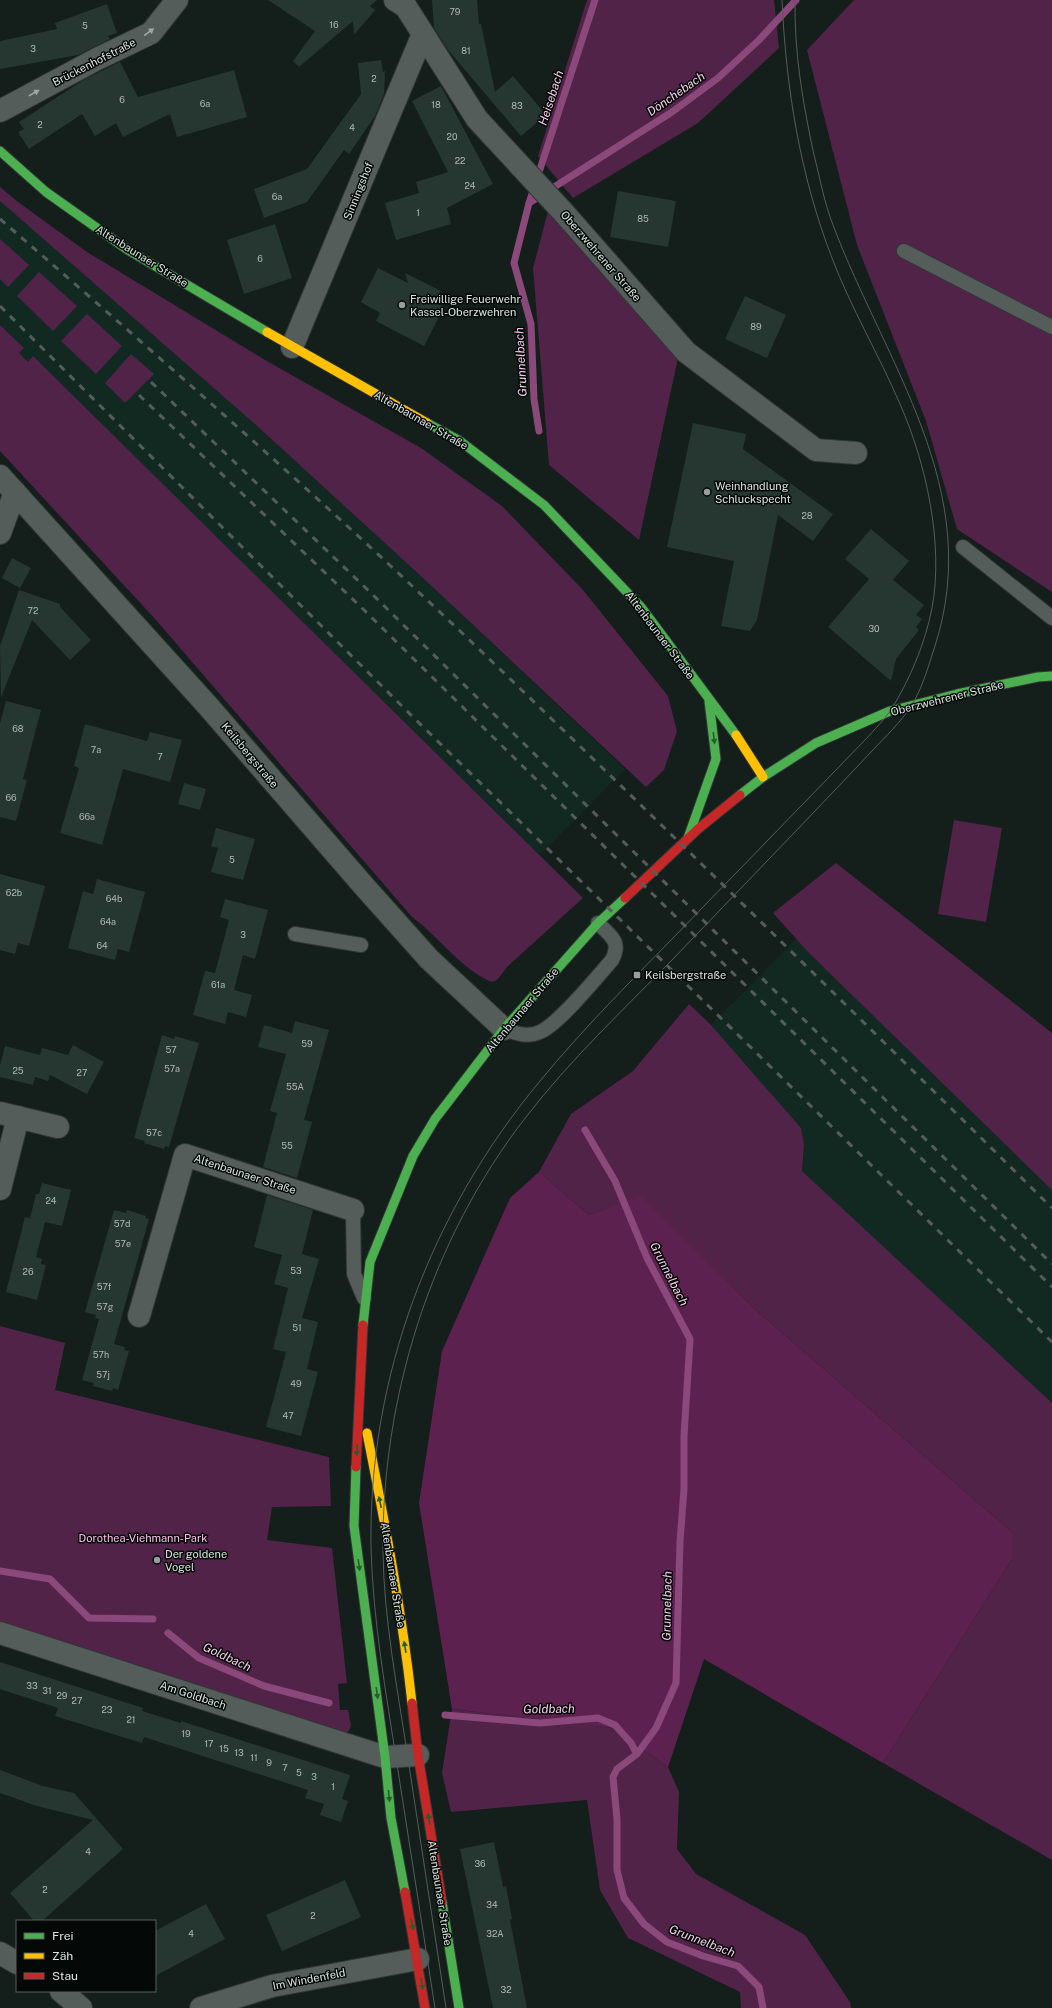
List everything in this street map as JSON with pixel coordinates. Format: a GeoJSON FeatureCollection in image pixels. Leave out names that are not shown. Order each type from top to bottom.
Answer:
{"type":"FeatureCollection","features":[{"type":"Feature","properties":{"kind":"main road","name":"Altenbaunaer Straße"},"geometry":{"type":"LineString","coordinates":[[0,151],[46,192],[128,250],[292,347],[460,441],[544,505],[641,607],[748,751],[763,778]]}},
{"type":"Feature","properties":{"kind":"main road","name":"Oberzwehrener Straße"},"geometry":{"type":"LineString","coordinates":[[803,751],[890,711],[963,692],[1038,677],[1052,676]]}},
{"type":"Feature","properties":{"kind":"main road"},"geometry":{"type":"LineString","coordinates":[[688,839],[716,760],[709,700]]}},
{"type":"Feature","properties":{"kind":"main road","name":"Altenbaunaer Straße"},"geometry":{"type":"LineString","coordinates":[[425,2008],[418,1959],[392,1818],[354,1526],[360,1397],[360,1349],[370,1262],[413,1156],[435,1119],[504,1029],[598,923],[688,839],[763,778],[803,751]]}},
{"type":"Feature","properties":{"kind":"main road","name":"Altenbaunaer Straße"},"geometry":{"type":"LineString","coordinates":[[360,1397],[384,1519],[407,1656],[418,1755],[459,2008]]}},
{"type":"Feature","properties":{"kind":"street","name":"Brückenhofstraße"},"geometry":{"type":"LineString","coordinates":[[0,111],[97,59],[151,33],[177,0]]}},
{"type":"Feature","properties":{"kind":"street","name":"Oberzwehrener Straße"},"geometry":{"type":"LineString","coordinates":[[403,2],[477,120],[564,213],[686,352],[816,450],[856,453]]}},
{"type":"Feature","properties":{"kind":"street","name":"Sinningshof"},"geometry":{"type":"LineString","coordinates":[[292,347],[423,34]]}},
{"type":"Feature","properties":{"kind":"street","name":"Keilsbergstraße"},"geometry":{"type":"LineString","coordinates":[[0,476],[208,706],[362,885],[425,954],[504,1029]]}},
{"type":"Feature","properties":{"kind":"street"},"geometry":{"type":"LineString","coordinates":[[0,533],[15,492]]}},
{"type":"Feature","properties":{"kind":"street"},"geometry":{"type":"LineString","coordinates":[[0,1189],[9,1115],[58,1127]]}},
{"type":"Feature","properties":{"kind":"street","name":"Altenbaunaer Straße"},"geometry":{"type":"LineString","coordinates":[[139,1316],[185,1155],[353,1210]]}},
{"type":"Feature","properties":{"kind":"street","name":"Am Goldbach"},"geometry":{"type":"LineString","coordinates":[[0,1633],[385,1757]]}},
{"type":"Feature","properties":{"kind":"street"},"geometry":{"type":"LineString","coordinates":[[385,1757],[418,1755]]}},
{"type":"Feature","properties":{"kind":"street"},"geometry":{"type":"LineString","coordinates":[[0,1953],[16,1962]]}},
{"type":"Feature","properties":{"kind":"street","name":"Im Windenfeld"},"geometry":{"type":"LineString","coordinates":[[201,2008],[272,1986],[418,1959]]}},
{"type":"Feature","properties":{"kind":"street"},"geometry":{"type":"LineString","coordinates":[[62,1992],[81,2008]]}},
{"type":"Feature","properties":{"kind":"lane"},"geometry":{"type":"LineString","coordinates":[[904,251],[1052,327]]}},
{"type":"Feature","properties":{"kind":"lane"},"geometry":{"type":"LineString","coordinates":[[962,547],[1052,618]]}},
{"type":"Feature","properties":{"kind":"lane"},"geometry":{"type":"LineString","coordinates":[[504,1029],[523,1036],[540,1033],[553,1023],[612,960],[617,950],[616,942],[598,923]]}},
{"type":"Feature","properties":{"kind":"lane"},"geometry":{"type":"LineString","coordinates":[[296,934],[361,945]]}},
{"type":"Feature","properties":{"kind":"lane","name":"Altenbaunaer Straße"},"geometry":{"type":"LineString","coordinates":[[353,1210],[354,1274],[365,1300]]}},
{"type":"Feature","properties":{"kind":"shaded area"},"geometry":{"type":"Polygon","coordinates":[[[0,201],[256,425],[423,578],[625,769],[540,855],[33,357],[28,362],[19,353],[23,348],[0,325],[0,201]]]}},
{"type":"Feature","properties":{"kind":"shaded area"},"geometry":{"type":"Polygon","coordinates":[[[797,938],[1052,1190],[1052,1403],[802,1171],[804,1144],[801,1128],[711,1025],[797,938]]]}},
{"type":"Feature","properties":{"kind":"shaded area"},"geometry":{"type":"Polygon","coordinates":[[[539,1172],[589,1215],[641,1196],[758,1312],[1012,1532],[1012,1559],[883,1763],[704,1659],[668,1767],[612,1728],[452,1709],[419,1503],[442,1351],[510,1198],[539,1172]]]}},
{"type":"Feature","properties":{"kind":"green space"},"geometry":{"type":"Polygon","coordinates":[[[587,0],[774,0],[779,48],[698,123],[573,198],[538,156],[587,0]]]}},
{"type":"Feature","properties":{"kind":"green space"},"geometry":{"type":"Polygon","coordinates":[[[854,0],[1052,0],[1052,592],[957,529],[926,421],[857,245],[807,50],[854,0]]]}},
{"type":"Feature","properties":{"kind":"green space"},"geometry":{"type":"Polygon","coordinates":[[[0,187],[18,202],[87,252],[265,360],[421,448],[502,506],[583,590],[668,696],[677,731],[664,770],[646,787],[423,578],[256,425],[0,201],[0,187]]]}},
{"type":"Feature","properties":{"kind":"green space"},"geometry":{"type":"Polygon","coordinates":[[[548,211],[678,358],[639,540],[549,465],[533,268],[548,211]]]}},
{"type":"Feature","properties":{"kind":"green space"},"geometry":{"type":"Polygon","coordinates":[[[0,239],[29,265],[8,287],[0,279],[0,239]]]}},
{"type":"Feature","properties":{"kind":"green space"},"geometry":{"type":"Polygon","coordinates":[[[39,272],[77,306],[53,331],[17,296],[39,272]]]}},
{"type":"Feature","properties":{"kind":"green space"},"geometry":{"type":"Polygon","coordinates":[[[87,314],[122,346],[96,374],[61,341],[87,314]]]}},
{"type":"Feature","properties":{"kind":"green space"},"geometry":{"type":"Polygon","coordinates":[[[0,325],[24,348],[19,353],[28,362],[33,356],[583,898],[508,966],[497,980],[492,982],[471,970],[412,917],[156,620],[0,451],[0,325]]]}},
{"type":"Feature","properties":{"kind":"green space"},"geometry":{"type":"Polygon","coordinates":[[[131,354],[154,374],[125,403],[105,383],[131,354]]]}},
{"type":"Feature","properties":{"kind":"green space"},"geometry":{"type":"Polygon","coordinates":[[[954,820],[1002,828],[986,922],[938,914],[954,820]]]}},
{"type":"Feature","properties":{"kind":"green space"},"geometry":{"type":"Polygon","coordinates":[[[836,863],[1052,1033],[1052,1190],[809,953],[773,913],[836,863]]]}},
{"type":"Feature","properties":{"kind":"green space"},"geometry":{"type":"Polygon","coordinates":[[[689,1004],[711,1025],[801,1128],[804,1144],[802,1171],[1052,1403],[1052,1860],[883,1763],[1012,1559],[1012,1532],[758,1312],[641,1197],[589,1215],[539,1172],[571,1114],[633,1071],[689,1004]]]}},
{"type":"Feature","properties":{"kind":"green space","name":"Dorothea-Viehmann-Park"},"geometry":{"type":"Polygon","coordinates":[[[0,1326],[65,1343],[55,1390],[329,1457],[331,1506],[272,1507],[267,1540],[332,1548],[347,1683],[338,1684],[340,1710],[348,1710],[351,1725],[349,1731],[344,1733],[0,1622],[0,1326]]]}},
{"type":"Feature","properties":{"kind":"green space"},"geometry":{"type":"Polygon","coordinates":[[[452,1709],[612,1728],[668,1767],[679,1792],[677,1849],[696,1874],[805,1935],[850,2002],[851,2008],[741,2008],[740,1992],[628,1938],[600,1890],[587,1800],[451,1812],[442,1773],[452,1709]]]}},
{"type":"Feature","properties":{"kind":"building"},"geometry":{"type":"Polygon","coordinates":[[[268,0],[377,0],[370,6],[375,10],[354,35],[353,21],[299,67],[293,61],[315,31],[268,0]]]}},
{"type":"Feature","properties":{"kind":"building"},"geometry":{"type":"Polygon","coordinates":[[[432,0],[477,0],[479,24],[481,24],[495,92],[513,76],[546,115],[521,136],[448,50],[434,28],[432,0]]]}},
{"type":"Feature","properties":{"kind":"building"},"geometry":{"type":"Polygon","coordinates":[[[107,4],[117,33],[108,36],[110,39],[78,55],[0,69],[0,41],[57,29],[55,23],[107,4]]]}},
{"type":"Feature","properties":{"kind":"building"},"geometry":{"type":"Polygon","coordinates":[[[381,60],[383,72],[385,71],[384,94],[375,116],[349,154],[344,150],[307,202],[264,218],[254,189],[307,169],[361,94],[358,63],[381,60]]]}},
{"type":"Feature","properties":{"kind":"building"},"geometry":{"type":"Polygon","coordinates":[[[120,62],[138,97],[234,70],[247,117],[177,137],[170,114],[123,137],[116,123],[95,136],[82,114],[29,149],[18,132],[24,129],[19,122],[85,79],[120,62]]]}},
{"type":"Feature","properties":{"kind":"building"},"geometry":{"type":"Polygon","coordinates":[[[441,86],[493,184],[447,208],[451,224],[396,240],[385,203],[419,193],[416,182],[448,172],[412,101],[441,86]]]}},
{"type":"Feature","properties":{"kind":"building"},"geometry":{"type":"Polygon","coordinates":[[[618,191],[676,201],[668,247],[610,237],[618,191]]]}},
{"type":"Feature","properties":{"kind":"building"},"geometry":{"type":"Polygon","coordinates":[[[275,224],[292,278],[244,294],[227,240],[275,224]]]}},
{"type":"Feature","properties":{"kind":"building","name":"Freiwillige Feuerwehr Kassel-Oberzwehren"},"geometry":{"type":"Polygon","coordinates":[[[378,268],[408,283],[405,273],[441,291],[435,302],[444,307],[424,346],[376,321],[380,313],[361,302],[378,268]]]}},
{"type":"Feature","properties":{"kind":"building"},"geometry":{"type":"Polygon","coordinates":[[[745,296],[786,315],[767,358],[725,339],[745,296]]]}},
{"type":"Feature","properties":{"kind":"building"},"geometry":{"type":"Polygon","coordinates":[[[693,423],[746,434],[743,449],[833,514],[813,541],[778,515],[757,620],[750,631],[721,626],[734,561],[667,547],[693,423]]]}},
{"type":"Feature","properties":{"kind":"building"},"geometry":{"type":"Polygon","coordinates":[[[871,529],[909,561],[893,580],[924,605],[916,615],[922,619],[916,627],[919,630],[896,659],[891,681],[828,627],[869,579],[845,559],[871,529]]]}},
{"type":"Feature","properties":{"kind":"building"},"geometry":{"type":"Polygon","coordinates":[[[12,558],[31,568],[20,588],[2,578],[12,558]]]}},
{"type":"Feature","properties":{"kind":"building"},"geometry":{"type":"Polygon","coordinates":[[[19,590],[60,604],[60,607],[91,640],[70,660],[32,620],[1,697],[0,646],[19,590]]]}},
{"type":"Feature","properties":{"kind":"building"},"geometry":{"type":"Polygon","coordinates":[[[6,701],[41,710],[23,779],[27,780],[16,821],[0,817],[0,723],[6,701]]]}},
{"type":"Feature","properties":{"kind":"building"},"geometry":{"type":"Polygon","coordinates":[[[85,724],[147,741],[150,732],[182,740],[170,782],[123,769],[102,845],[60,833],[79,768],[74,766],[85,724]]]}},
{"type":"Feature","properties":{"kind":"building"},"geometry":{"type":"Polygon","coordinates":[[[184,783],[206,789],[200,810],[178,804],[184,783]]]}},
{"type":"Feature","properties":{"kind":"building"},"geometry":{"type":"Polygon","coordinates":[[[216,828],[255,839],[243,880],[211,872],[218,848],[211,846],[216,828]]]}},
{"type":"Feature","properties":{"kind":"building"},"geometry":{"type":"Polygon","coordinates":[[[0,874],[45,886],[29,946],[18,943],[15,954],[0,950],[0,874]]]}},
{"type":"Feature","properties":{"kind":"building"},"geometry":{"type":"Polygon","coordinates":[[[97,879],[145,892],[129,952],[118,949],[115,960],[68,948],[83,891],[93,894],[97,879]]]}},
{"type":"Feature","properties":{"kind":"building"},"geometry":{"type":"Polygon","coordinates":[[[225,899],[268,910],[255,959],[243,955],[234,990],[252,995],[246,1017],[228,1012],[225,1024],[193,1015],[205,971],[215,973],[229,920],[220,917],[225,899]]]}},
{"type":"Feature","properties":{"kind":"building"},"geometry":{"type":"Polygon","coordinates":[[[295,1021],[329,1030],[304,1120],[312,1122],[297,1178],[263,1167],[277,1113],[270,1111],[286,1054],[258,1047],[264,1025],[292,1033],[295,1021]]]}},
{"type":"Feature","properties":{"kind":"building"},"geometry":{"type":"Polygon","coordinates":[[[162,1035],[174,1039],[175,1036],[199,1043],[169,1147],[165,1146],[164,1149],[144,1143],[145,1141],[134,1138],[162,1035]]]}},
{"type":"Feature","properties":{"kind":"building"},"geometry":{"type":"Polygon","coordinates":[[[73,1045],[104,1062],[87,1094],[50,1075],[48,1081],[35,1077],[33,1085],[0,1077],[0,1065],[5,1046],[40,1055],[42,1048],[68,1055],[73,1045]]]}},
{"type":"Feature","properties":{"kind":"building"},"geometry":{"type":"Polygon","coordinates":[[[42,1183],[71,1190],[62,1226],[45,1222],[36,1257],[42,1259],[41,1264],[46,1265],[37,1300],[6,1292],[25,1217],[32,1219],[30,1218],[36,1194],[39,1194],[42,1183]]]}},
{"type":"Feature","properties":{"kind":"building"},"geometry":{"type":"Polygon","coordinates":[[[267,1195],[313,1210],[302,1254],[319,1259],[302,1318],[318,1322],[307,1369],[318,1372],[301,1436],[266,1427],[286,1352],[273,1349],[288,1288],[274,1284],[282,1255],[254,1247],[267,1195]]]}},
{"type":"Feature","properties":{"kind":"building"},"geometry":{"type":"Polygon","coordinates":[[[114,1210],[126,1213],[127,1210],[146,1216],[145,1218],[149,1219],[114,1344],[125,1347],[124,1350],[129,1351],[118,1390],[113,1388],[112,1391],[93,1386],[94,1383],[82,1380],[99,1319],[95,1318],[96,1315],[85,1312],[114,1210]]]}},
{"type":"Feature","properties":{"kind":"building"},"geometry":{"type":"Polygon","coordinates":[[[0,1662],[143,1708],[142,1711],[181,1723],[181,1721],[350,1775],[342,1799],[348,1801],[341,1822],[320,1815],[324,1804],[305,1798],[308,1790],[144,1737],[142,1743],[55,1716],[58,1708],[0,1689],[0,1662]]]}},
{"type":"Feature","properties":{"kind":"building"},"geometry":{"type":"Polygon","coordinates":[[[0,1770],[43,1786],[74,1793],[123,1849],[43,1920],[33,1920],[10,1893],[93,1820],[37,1806],[0,1793],[0,1770]]]}},
{"type":"Feature","properties":{"kind":"building"},"geometry":{"type":"Polygon","coordinates":[[[494,1842],[503,1887],[506,1886],[512,1919],[510,1920],[527,2008],[493,2008],[460,1849],[494,1842]]]}},
{"type":"Feature","properties":{"kind":"building"},"geometry":{"type":"Polygon","coordinates":[[[345,1880],[361,1917],[282,1951],[266,1915],[345,1880]]]}},
{"type":"Feature","properties":{"kind":"building"},"geometry":{"type":"Polygon","coordinates":[[[206,1904],[225,1939],[156,1975],[156,1930],[206,1904]]]}},
{"type":"Feature","properties":{"kind":"waterway","name":"Grunnelbach"},"geometry":{"type":"LineString","coordinates":[[539,431],[534,399],[531,324],[514,263],[529,203],[595,0]]}},
{"type":"Feature","properties":{"kind":"waterway","name":"Dönchebach"},"geometry":{"type":"LineString","coordinates":[[529,203],[672,112],[718,78],[759,40],[796,0]]}},
{"type":"Feature","properties":{"kind":"waterway","name":"Grunnelbach"},"geometry":{"type":"LineString","coordinates":[[585,1130],[615,1181],[647,1258],[690,1339],[684,1436],[684,1489],[680,1542],[676,1683],[656,1728],[637,1754],[617,1769],[613,1777],[617,1819],[617,1870],[624,1898],[644,1924],[667,1942],[703,1956],[738,1966],[759,1987],[763,2008]]}},
{"type":"Feature","properties":{"kind":"waterway","name":"Goldbach"},"geometry":{"type":"LineString","coordinates":[[0,1571],[50,1579],[89,1618],[153,1619]]}},
{"type":"Feature","properties":{"kind":"waterway","name":"Goldbach"},"geometry":{"type":"LineString","coordinates":[[168,1633],[199,1658],[264,1686],[329,1703]]}},
{"type":"Feature","properties":{"kind":"waterway","name":"Goldbach"},"geometry":{"type":"LineString","coordinates":[[445,1715],[540,1723],[598,1718],[615,1725],[631,1743],[637,1754]]}},
{"type":"Feature","properties":{"kind":"tram line"},"geometry":{"type":"LineString","coordinates":[[435,2008],[381,1657],[374,1603],[371,1548],[373,1484],[381,1421],[394,1360],[414,1300],[438,1241],[467,1185],[501,1132],[540,1081],[588,1026],[885,718],[898,698],[916,661],[932,608],[936,557],[934,531],[925,478],[918,452],[900,404],[840,277],[821,227],[811,195],[796,131],[791,98],[782,0]]}},
{"type":"Feature","properties":{"kind":"tram line"},"geometry":{"type":"LineString","coordinates":[[446,2008],[392,1652],[384,1578],[383,1553],[385,1495],[391,1437],[402,1379],[418,1323],[438,1268],[463,1215],[492,1164],[526,1117],[560,1075],[903,718],[915,700],[925,677],[935,646],[947,589],[947,534],[938,481],[922,429],[901,378],[854,276],[833,225],[825,199],[810,136],[800,78],[796,39],[795,0]]}},
{"type":"Feature","properties":{"kind":"railway"},"geometry":{"type":"LineString","coordinates":[[0,219],[243,432],[422,595],[839,998],[1052,1208]]}},
{"type":"Feature","properties":{"kind":"railway"},"geometry":{"type":"LineString","coordinates":[[0,306],[412,716],[1052,1342]]}},
{"type":"Feature","properties":{"kind":"railway"},"geometry":{"type":"LineString","coordinates":[[151,382],[371,593],[1052,1264]]}},
{"type":"Feature","properties":{"kind":"railway"},"geometry":{"type":"LineString","coordinates":[[139,395],[363,609],[1052,1287]]}},
{"type":"Feature","properties":{"kind":"traffic: fast"},"geometry":{"type":"LineString","coordinates":[[0,151],[46,192],[128,250],[267,332]]}},
{"type":"Feature","properties":{"kind":"traffic: fast"},"geometry":{"type":"LineString","coordinates":[[427,423],[460,441],[544,505],[641,607],[736,735]]}},
{"type":"Feature","properties":{"kind":"traffic: fast"},"geometry":{"type":"LineString","coordinates":[[740,795],[763,777],[816,743],[890,711],[957,694],[1038,677],[1052,676]]}},
{"type":"Feature","properties":{"kind":"traffic: fast"},"geometry":{"type":"LineString","coordinates":[[688,838],[716,759],[709,701]]}},
{"type":"Feature","properties":{"kind":"traffic: fast"},"geometry":{"type":"LineString","coordinates":[[363,1325],[370,1262],[413,1156],[435,1119],[504,1029],[598,923],[625,898]]}},
{"type":"Feature","properties":{"kind":"traffic: fast"},"geometry":{"type":"LineString","coordinates":[[356,1467],[354,1526],[385,1757],[391,1818],[405,1892]]}},
{"type":"Feature","properties":{"kind":"traffic: fast"},"geometry":{"type":"LineString","coordinates":[[442,1902],[459,2008]]}},
{"type":"Feature","properties":{"kind":"traffic: slow"},"geometry":{"type":"LineString","coordinates":[[267,332],[427,423]]}},
{"type":"Feature","properties":{"kind":"traffic: slow"},"geometry":{"type":"LineString","coordinates":[[736,735],[763,777]]}},
{"type":"Feature","properties":{"kind":"traffic: slow"},"geometry":{"type":"LineString","coordinates":[[367,1433],[392,1568],[412,1703]]}},
{"type":"Feature","properties":{"kind":"traffic: jam"},"geometry":{"type":"LineString","coordinates":[[625,898],[698,829],[740,795]]}},
{"type":"Feature","properties":{"kind":"traffic: jam"},"geometry":{"type":"LineString","coordinates":[[356,1467],[363,1325]]}},
{"type":"Feature","properties":{"kind":"traffic: jam"},"geometry":{"type":"LineString","coordinates":[[412,1703],[418,1755],[442,1902]]}},
{"type":"Feature","properties":{"kind":"traffic: jam"},"geometry":{"type":"LineString","coordinates":[[405,1892],[425,2008]]}},
{"type":"Feature","properties":{"kind":"place","name":"Freiwillige Feuerwehr Kassel-Oberzwehren"},"geometry":{"type":"Point","coordinates":[402,305]}},
{"type":"Feature","properties":{"kind":"place","name":"Weinhandlung Schluckspecht"},"geometry":{"type":"Point","coordinates":[707,492]}},
{"type":"Feature","properties":{"kind":"place","name":"Keilsbergstraße"},"geometry":{"type":"Point","coordinates":[637,975]}},
{"type":"Feature","properties":{"kind":"place","name":"Der goldene Vogel"},"geometry":{"type":"Point","coordinates":[157,1560]}},
{"type":"Feature","properties":{"kind":"water label","name":"Heisebach"},"geometry":{"type":"Point","coordinates":[551,98]}}]}
